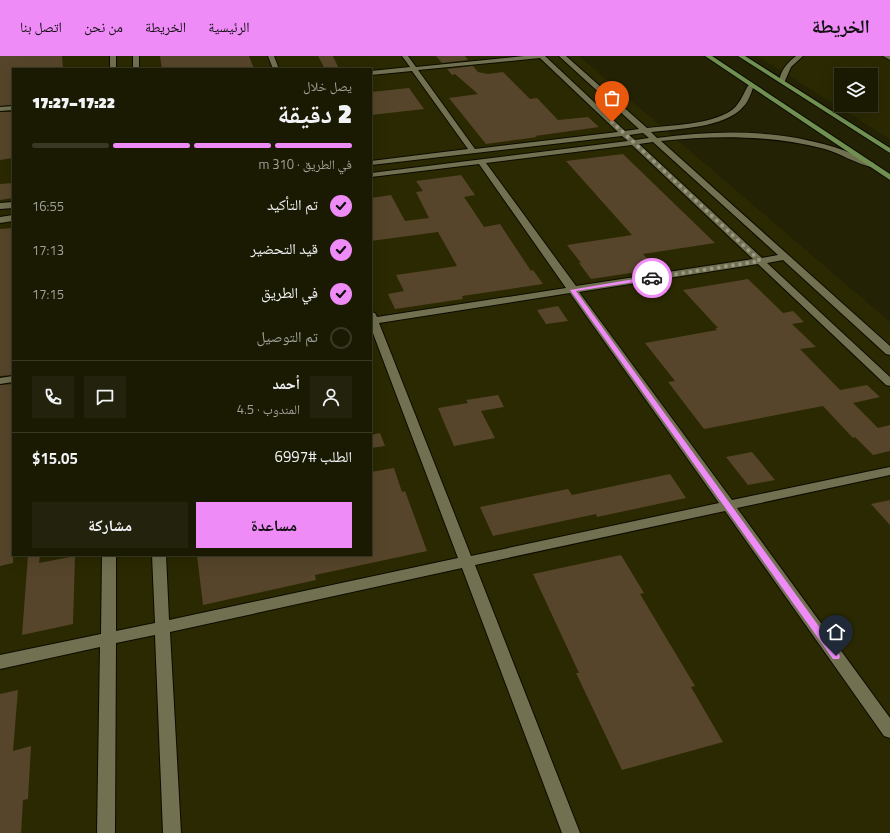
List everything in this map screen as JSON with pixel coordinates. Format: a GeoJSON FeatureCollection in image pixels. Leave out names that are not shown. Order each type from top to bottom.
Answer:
{"type":"FeatureCollection","features":[{"type":"Feature","properties":{"kind":"main road"},"geometry":{"type":"LineString","coordinates":[[708,56],[890,178]]}},
{"type":"Feature","properties":{"kind":"main road"},"geometry":{"type":"LineString","coordinates":[[741,56],[890,151]]}},
{"type":"Feature","properties":{"kind":"street"},"geometry":{"type":"LineString","coordinates":[[113,56],[113,68]]}},
{"type":"Feature","properties":{"kind":"street"},"geometry":{"type":"LineString","coordinates":[[136,56],[136,68]]}},
{"type":"Feature","properties":{"kind":"street"},"geometry":{"type":"LineString","coordinates":[[271,56],[276,68]]}},
{"type":"Feature","properties":{"kind":"street"},"geometry":{"type":"LineString","coordinates":[[405,56],[473,151]]}},
{"type":"Feature","properties":{"kind":"street"},"geometry":{"type":"LineString","coordinates":[[372,73],[541,56],[890,383]]}},
{"type":"Feature","properties":{"kind":"street"},"geometry":{"type":"LineString","coordinates":[[562,56],[890,352]]}},
{"type":"Feature","properties":{"kind":"street"},"geometry":{"type":"LineString","coordinates":[[782,82],[785,71],[793,59],[800,56]]}},
{"type":"Feature","properties":{"kind":"street"},"geometry":{"type":"LineString","coordinates":[[886,56],[890,58]]}},
{"type":"Feature","properties":{"kind":"street"},"geometry":{"type":"LineString","coordinates":[[372,163],[686,126],[711,121],[728,115],[739,108],[745,100],[751,84]]}},
{"type":"Feature","properties":{"kind":"street"},"geometry":{"type":"LineString","coordinates":[[0,109],[12,108]]}},
{"type":"Feature","properties":{"kind":"street"},"geometry":{"type":"LineString","coordinates":[[372,175],[655,140],[718,134],[774,136],[830,148],[871,166]]}},
{"type":"Feature","properties":{"kind":"street"},"geometry":{"type":"LineString","coordinates":[[481,162],[890,731]]}},
{"type":"Feature","properties":{"kind":"street"},"geometry":{"type":"LineString","coordinates":[[0,206],[12,205]]}},
{"type":"Feature","properties":{"kind":"street"},"geometry":{"type":"LineString","coordinates":[[0,220],[12,218]]}},
{"type":"Feature","properties":{"kind":"street"},"geometry":{"type":"LineString","coordinates":[[571,833],[372,319],[785,257]]}},
{"type":"Feature","properties":{"kind":"street"},"geometry":{"type":"LineString","coordinates":[[0,381],[12,379]]}},
{"type":"Feature","properties":{"kind":"street"},"geometry":{"type":"LineString","coordinates":[[0,662],[890,471]]}},
{"type":"Feature","properties":{"kind":"street"},"geometry":{"type":"LineString","coordinates":[[106,833],[109,556]]}},
{"type":"Feature","properties":{"kind":"street"},"geometry":{"type":"LineString","coordinates":[[159,556],[172,833]]}},
{"type":"Feature","properties":{"kind":"shaded area"},"geometry":{"type":"Polygon","coordinates":[[[0,56],[579,56],[890,322],[890,833],[0,833],[0,56]]]}},
{"type":"Feature","properties":{"kind":"shaded area"},"geometry":{"type":"Polygon","coordinates":[[[757,56],[890,56],[890,139],[847,112],[878,112],[878,68],[834,68],[834,104],[757,56]]]}},
{"type":"Feature","properties":{"kind":"building"},"geometry":{"type":"Polygon","coordinates":[[[0,56],[62,56],[63,68],[12,68],[12,105],[0,106],[0,56]]]}},
{"type":"Feature","properties":{"kind":"building"},"geometry":{"type":"Polygon","coordinates":[[[160,56],[249,56],[254,68],[162,68],[160,56]]]}},
{"type":"Feature","properties":{"kind":"building"},"geometry":{"type":"Polygon","coordinates":[[[318,56],[333,56],[339,68],[324,68],[318,56]]]}},
{"type":"Feature","properties":{"kind":"building"},"geometry":{"type":"Polygon","coordinates":[[[436,56],[465,56],[468,60],[442,63],[436,56]]]}},
{"type":"Feature","properties":{"kind":"building"},"geometry":{"type":"Polygon","coordinates":[[[473,66],[478,72],[488,74],[503,72],[530,99],[537,98],[558,120],[588,117],[599,127],[486,144],[449,98],[478,94],[455,74],[452,75],[447,69],[473,66]]]}},
{"type":"Feature","properties":{"kind":"building"},"geometry":{"type":"Polygon","coordinates":[[[409,88],[424,109],[372,115],[372,92],[409,88]]]}},
{"type":"Feature","properties":{"kind":"building"},"geometry":{"type":"Polygon","coordinates":[[[0,112],[12,112],[12,158],[0,160],[0,112]]]}},
{"type":"Feature","properties":{"kind":"building"},"geometry":{"type":"Polygon","coordinates":[[[623,154],[715,243],[643,254],[657,269],[591,279],[567,245],[632,235],[566,161],[623,154]]]}},
{"type":"Feature","properties":{"kind":"building"},"geometry":{"type":"Polygon","coordinates":[[[461,175],[475,195],[464,197],[484,227],[500,224],[531,271],[533,270],[543,284],[462,296],[463,299],[395,309],[388,294],[404,291],[396,275],[457,266],[438,232],[372,241],[372,198],[391,195],[405,221],[429,218],[416,192],[423,191],[416,181],[461,175]]]}},
{"type":"Feature","properties":{"kind":"building"},"geometry":{"type":"Polygon","coordinates":[[[12,183],[12,198],[0,200],[0,184],[12,183]]]}},
{"type":"Feature","properties":{"kind":"building"},"geometry":{"type":"Polygon","coordinates":[[[12,228],[12,375],[0,376],[0,229],[12,228]]]}},
{"type":"Feature","properties":{"kind":"building"},"geometry":{"type":"Polygon","coordinates":[[[748,279],[783,313],[793,311],[804,322],[792,324],[816,347],[800,349],[840,390],[867,385],[880,397],[853,403],[878,428],[890,425],[890,451],[873,455],[855,437],[853,438],[823,406],[704,429],[668,382],[675,381],[645,343],[717,330],[715,328],[718,328],[683,290],[748,279]]]}},
{"type":"Feature","properties":{"kind":"building"},"geometry":{"type":"Polygon","coordinates":[[[558,306],[568,321],[546,324],[537,310],[558,306]]]}},
{"type":"Feature","properties":{"kind":"building"},"geometry":{"type":"Polygon","coordinates":[[[12,384],[13,563],[0,566],[0,385],[12,384]]]}},
{"type":"Feature","properties":{"kind":"building"},"geometry":{"type":"Polygon","coordinates":[[[498,395],[504,407],[481,411],[495,438],[454,446],[438,408],[468,403],[466,400],[498,395]]]}},
{"type":"Feature","properties":{"kind":"building"},"geometry":{"type":"Polygon","coordinates":[[[380,433],[385,446],[372,448],[372,435],[380,433]]]}},
{"type":"Feature","properties":{"kind":"building"},"geometry":{"type":"Polygon","coordinates":[[[752,452],[775,480],[748,485],[726,457],[752,452]]]}},
{"type":"Feature","properties":{"kind":"building"},"geometry":{"type":"Polygon","coordinates":[[[394,468],[402,492],[405,491],[427,551],[315,575],[316,580],[203,605],[197,556],[372,556],[372,472],[394,468]]]}},
{"type":"Feature","properties":{"kind":"building"},"geometry":{"type":"Polygon","coordinates":[[[670,474],[686,498],[597,517],[596,514],[493,536],[480,507],[568,489],[572,495],[670,474]]]}},
{"type":"Feature","properties":{"kind":"building"},"geometry":{"type":"Polygon","coordinates":[[[890,500],[890,525],[871,504],[890,500]]]}},
{"type":"Feature","properties":{"kind":"building"},"geometry":{"type":"Polygon","coordinates":[[[621,555],[644,593],[640,594],[695,686],[691,687],[723,742],[622,770],[576,673],[579,673],[533,574],[621,555]]]}},
{"type":"Feature","properties":{"kind":"building"},"geometry":{"type":"Polygon","coordinates":[[[28,556],[40,556],[39,563],[75,556],[73,624],[22,635],[28,556]]]}},
{"type":"Feature","properties":{"kind":"building"},"geometry":{"type":"Polygon","coordinates":[[[18,690],[13,751],[31,746],[28,799],[23,800],[21,833],[0,833],[0,694],[18,690]]]}},
{"type":"Feature","properties":{"kind":"way so far"},"geometry":{"type":"LineString","coordinates":[[612,122],[760,261],[652,278]]}},
{"type":"Feature","properties":{"kind":"route"},"geometry":{"type":"LineString","coordinates":[[652,278],[573,290],[836,656]]}}]}
